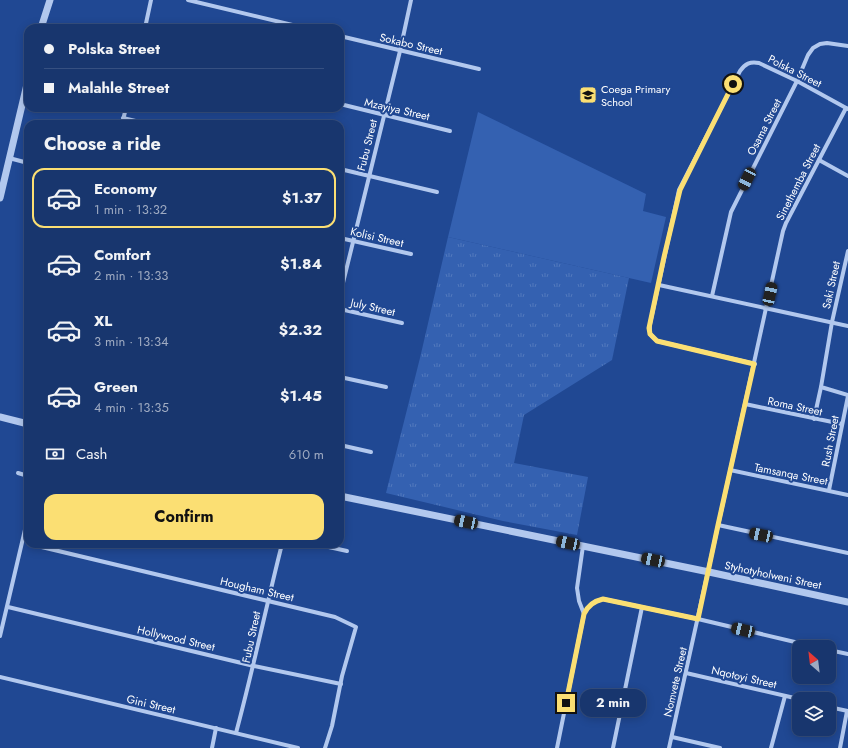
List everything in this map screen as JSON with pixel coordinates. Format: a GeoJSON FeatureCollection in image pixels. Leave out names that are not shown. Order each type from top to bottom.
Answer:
{"type":"FeatureCollection","features":[{"type":"Feature","properties":{"kind":"street"},"geometry":{"type":"LineString","coordinates":[[42,24],[50,0]]}},
{"type":"Feature","properties":{"kind":"street"},"geometry":{"type":"LineString","coordinates":[[146,24],[151,0]]}},
{"type":"Feature","properties":{"kind":"street"},"geometry":{"type":"LineString","coordinates":[[188,0],[288,24]]}},
{"type":"Feature","properties":{"kind":"street","name":"Fubu Street"},"geometry":{"type":"LineString","coordinates":[[344,278],[400,51],[411,0]]}},
{"type":"Feature","properties":{"kind":"street","name":"Sokabo Street"},"geometry":{"type":"LineString","coordinates":[[344,37],[479,69]]}},
{"type":"Feature","properties":{"kind":"street","name":"Osama Street"},"geometry":{"type":"LineString","coordinates":[[712,296],[731,212],[797,82],[808,55],[820,44],[827,43],[848,46]]}},
{"type":"Feature","properties":{"kind":"street","name":"Polska Street"},"geometry":{"type":"LineString","coordinates":[[754,364],[657,341],[652,338],[650,334],[650,324],[680,190],[742,68],[751,62],[759,63],[847,109]]}},
{"type":"Feature","properties":{"kind":"street"},"geometry":{"type":"LineString","coordinates":[[0,198],[24,96]]}},
{"type":"Feature","properties":{"kind":"street","name":"Mzayiya Street"},"geometry":{"type":"LineString","coordinates":[[344,105],[450,131]]}},
{"type":"Feature","properties":{"kind":"street","name":"Sinethemba Street"},"geometry":{"type":"LineString","coordinates":[[709,572],[783,231],[847,109]]}},
{"type":"Feature","properties":{"kind":"street"},"geometry":{"type":"LineString","coordinates":[[125,112],[123,118],[131,120]]}},
{"type":"Feature","properties":{"kind":"street"},"geometry":{"type":"LineString","coordinates":[[9,158],[24,162]]}},
{"type":"Feature","properties":{"kind":"street"},"geometry":{"type":"LineString","coordinates":[[819,160],[848,176]]}},
{"type":"Feature","properties":{"kind":"street"},"geometry":{"type":"LineString","coordinates":[[344,170],[437,192]]}},
{"type":"Feature","properties":{"kind":"street","name":"Kolisi Street"},"geometry":{"type":"LineString","coordinates":[[344,239],[411,254]]}},
{"type":"Feature","properties":{"kind":"street","name":"Saki Street"},"geometry":{"type":"LineString","coordinates":[[832,322],[846,269],[848,251]]}},
{"type":"Feature","properties":{"kind":"street"},"geometry":{"type":"LineString","coordinates":[[659,285],[848,326]]}},
{"type":"Feature","properties":{"kind":"street","name":"July Street"},"geometry":{"type":"LineString","coordinates":[[344,310],[402,323]]}},
{"type":"Feature","properties":{"kind":"street"},"geometry":{"type":"LineString","coordinates":[[814,418],[832,322]]}},
{"type":"Feature","properties":{"kind":"street"},"geometry":{"type":"LineString","coordinates":[[344,377],[386,387]]}},
{"type":"Feature","properties":{"kind":"street","name":"Rush Street"},"geometry":{"type":"LineString","coordinates":[[821,387],[848,396],[829,490]]}},
{"type":"Feature","properties":{"kind":"street","name":"Roma Street"},"geometry":{"type":"LineString","coordinates":[[745,404],[842,424]]}},
{"type":"Feature","properties":{"kind":"street"},"geometry":{"type":"LineString","coordinates":[[0,417],[24,423]]}},
{"type":"Feature","properties":{"kind":"street"},"geometry":{"type":"LineString","coordinates":[[344,446],[371,452]]}},
{"type":"Feature","properties":{"kind":"street","name":"Tamsanqa Street"},"geometry":{"type":"LineString","coordinates":[[730,470],[848,495]]}},
{"type":"Feature","properties":{"kind":"street"},"geometry":{"type":"LineString","coordinates":[[18,473],[24,475]]}},
{"type":"Feature","properties":{"kind":"street","name":"Styhotyholweni Street"},"geometry":{"type":"LineString","coordinates":[[344,497],[848,602]]}},
{"type":"Feature","properties":{"kind":"street"},"geometry":{"type":"LineString","coordinates":[[718,525],[848,553]]}},
{"type":"Feature","properties":{"kind":"street"},"geometry":{"type":"LineString","coordinates":[[0,636],[24,534]]}},
{"type":"Feature","properties":{"kind":"street"},"geometry":{"type":"LineString","coordinates":[[583,546],[577,588],[584,614]]}},
{"type":"Feature","properties":{"kind":"street","name":"Hougham Street"},"geometry":{"type":"LineString","coordinates":[[45,548],[335,617],[356,627],[332,726],[325,748]]}},
{"type":"Feature","properties":{"kind":"street","name":"Fubu Street"},"geometry":{"type":"LineString","coordinates":[[236,733],[254,666],[281,548]]}},
{"type":"Feature","properties":{"kind":"street"},"geometry":{"type":"LineString","coordinates":[[331,548],[347,552]]}},
{"type":"Feature","properties":{"kind":"street","name":"Nomvete Street"},"geometry":{"type":"LineString","coordinates":[[669,748],[709,572]]}},
{"type":"Feature","properties":{"kind":"street"},"geometry":{"type":"LineString","coordinates":[[557,748],[584,614],[586,608],[591,604],[603,599],[698,619],[792,641]]}},
{"type":"Feature","properties":{"kind":"street","name":"Hollywood Street"},"geometry":{"type":"LineString","coordinates":[[8,607],[254,666],[341,684]]}},
{"type":"Feature","properties":{"kind":"street"},"geometry":{"type":"LineString","coordinates":[[613,748],[642,607]]}},
{"type":"Feature","properties":{"kind":"street"},"geometry":{"type":"LineString","coordinates":[[836,651],[848,654]]}},
{"type":"Feature","properties":{"kind":"street","name":"Nqotoyi Street"},"geometry":{"type":"LineString","coordinates":[[686,673],[792,698]]}},
{"type":"Feature","properties":{"kind":"street","name":"Gini Street"},"geometry":{"type":"LineString","coordinates":[[0,677],[298,748]]}},
{"type":"Feature","properties":{"kind":"street"},"geometry":{"type":"LineString","coordinates":[[771,748],[785,696]]}},
{"type":"Feature","properties":{"kind":"street"},"geometry":{"type":"LineString","coordinates":[[836,708],[848,711],[840,748]]}},
{"type":"Feature","properties":{"kind":"street"},"geometry":{"type":"LineString","coordinates":[[212,748],[216,728]]}},
{"type":"Feature","properties":{"kind":"street"},"geometry":{"type":"LineString","coordinates":[[672,737],[720,748]]}},
{"type":"Feature","properties":{"kind":"green space"},"geometry":{"type":"Polygon","coordinates":[[[478,112],[646,194],[643,211],[666,217],[651,283],[448,237],[478,112]]]}},
{"type":"Feature","properties":{"kind":"green space"},"geometry":{"type":"Polygon","coordinates":[[[448,237],[629,278],[612,360],[524,415],[514,463],[588,477],[577,535],[503,521],[386,493],[420,358],[448,237]]]}},
{"type":"Feature","properties":{"kind":"place","name":"Coega Primary School"},"geometry":{"type":"Point","coordinates":[588,95]}},
{"type":"Feature","properties":{"kind":"route"},"geometry":{"type":"LineString","coordinates":[[566,703],[584,614],[586,608],[597,600],[603,599],[698,619],[754,364],[657,341],[652,338],[649,328],[677,198],[733,84]]}}]}
